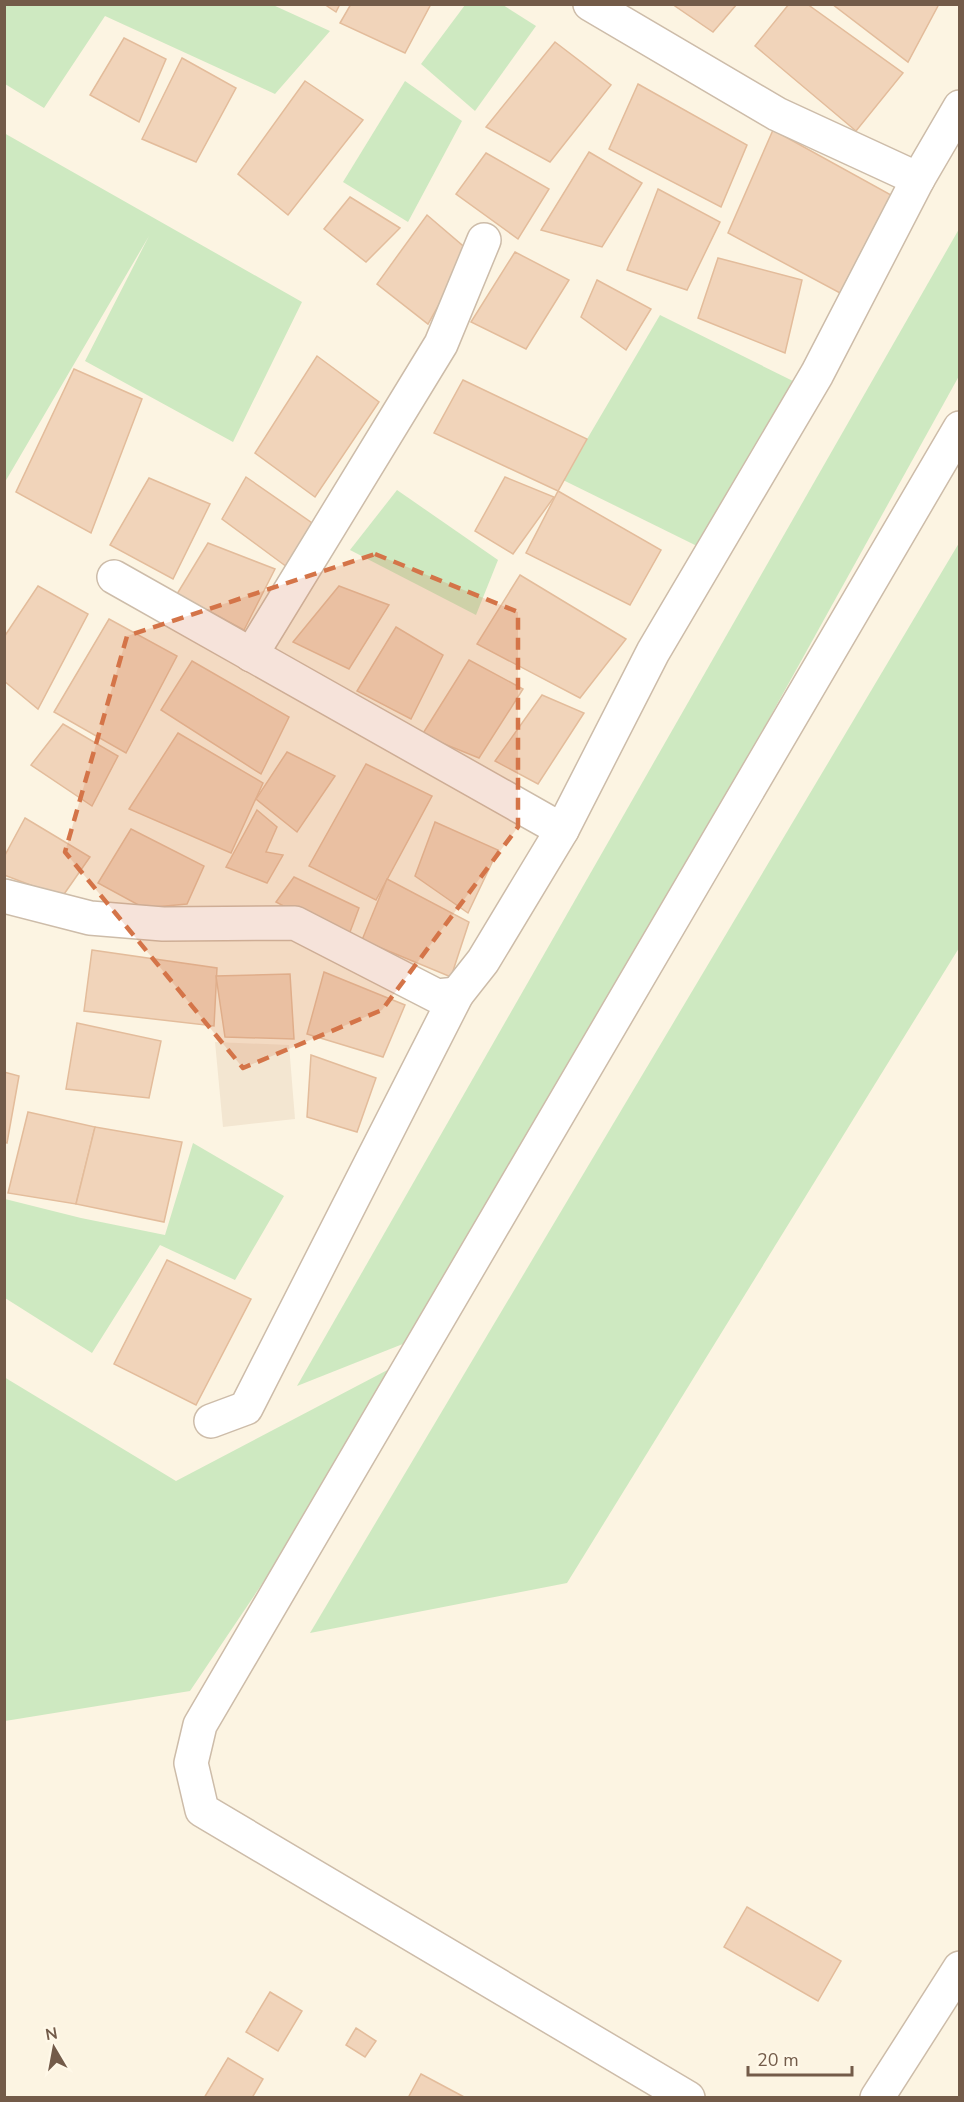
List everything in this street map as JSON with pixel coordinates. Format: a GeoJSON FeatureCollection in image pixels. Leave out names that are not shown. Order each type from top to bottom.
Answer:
{"type":"FeatureCollection","features":[{"type":"Feature","properties":{"kind":"street"},"geometry":{"type":"LineString","coordinates":[[590,4],[777,114],[918,179]]}},
{"type":"Feature","properties":{"kind":"street"},"geometry":{"type":"LineString","coordinates":[[211,1421],[246,1408],[457,994],[483,961],[562,830],[653,652],[817,374],[918,179],[960,107]]}},
{"type":"Feature","properties":{"kind":"street"},"geometry":{"type":"LineString","coordinates":[[251,655],[441,344],[484,240]]}},
{"type":"Feature","properties":{"kind":"street"},"geometry":{"type":"LineString","coordinates":[[688,2097],[202,1810],[191,1763],[200,1725],[960,428]]}},
{"type":"Feature","properties":{"kind":"street"},"geometry":{"type":"LineString","coordinates":[[114,578],[562,830]]}},
{"type":"Feature","properties":{"kind":"street"},"geometry":{"type":"LineString","coordinates":[[4,896],[90,918],[111,920],[163,924],[295,922],[437,996],[457,994]]}},
{"type":"Feature","properties":{"kind":"street"},"geometry":{"type":"LineString","coordinates":[[877,2097],[960,1968]]}},
{"type":"Feature","properties":{"kind":"highlighted area"},"geometry":{"type":"Polygon","coordinates":[[[375,554],[518,612],[518,827],[382,1010],[243,1068],[65,852],[127,636],[375,554]]]}},
{"type":"Feature","properties":{"kind":"shaded area"},"geometry":{"type":"Polygon","coordinates":[[[215,1042],[289,1045],[295,1119],[223,1127],[215,1042]]]}},
{"type":"Feature","properties":{"kind":"green space"},"geometry":{"type":"Polygon","coordinates":[[[4,5],[273,5],[330,31],[275,94],[105,16],[44,108],[5,84],[4,5]]]}},
{"type":"Feature","properties":{"kind":"green space"},"geometry":{"type":"Polygon","coordinates":[[[465,5],[503,5],[536,26],[475,111],[421,64],[465,5]]]}},
{"type":"Feature","properties":{"kind":"green space"},"geometry":{"type":"Polygon","coordinates":[[[405,81],[462,121],[408,222],[343,182],[405,81]]]}},
{"type":"Feature","properties":{"kind":"green space"},"geometry":{"type":"Polygon","coordinates":[[[4,133],[302,302],[233,442],[85,361],[149,236],[5,482],[4,133]]]}},
{"type":"Feature","properties":{"kind":"green space"},"geometry":{"type":"Polygon","coordinates":[[[959,229],[959,376],[428,1334],[297,1386],[959,229]]]}},
{"type":"Feature","properties":{"kind":"green space"},"geometry":{"type":"Polygon","coordinates":[[[660,315],[797,383],[697,546],[563,480],[660,315]]]}},
{"type":"Feature","properties":{"kind":"green space"},"geometry":{"type":"Polygon","coordinates":[[[397,490],[498,560],[476,615],[350,550],[397,490]]]}},
{"type":"Feature","properties":{"kind":"green space"},"geometry":{"type":"Polygon","coordinates":[[[959,543],[959,948],[567,1583],[310,1633],[959,543]]]}},
{"type":"Feature","properties":{"kind":"green space"},"geometry":{"type":"Polygon","coordinates":[[[193,1143],[284,1196],[235,1280],[160,1245],[92,1353],[5,1298],[5,1199],[81,1218],[165,1235],[193,1143]]]}},
{"type":"Feature","properties":{"kind":"green space"},"geometry":{"type":"Polygon","coordinates":[[[416,1355],[190,1691],[5,1721],[4,1377],[176,1481],[416,1355]]]}},
{"type":"Feature","properties":{"kind":"building"},"geometry":{"type":"Polygon","coordinates":[[[324,4],[340,4],[336,12],[324,4]]]}},
{"type":"Feature","properties":{"kind":"building"},"geometry":{"type":"Polygon","coordinates":[[[351,4],[431,4],[405,53],[340,23],[351,4]]]}},
{"type":"Feature","properties":{"kind":"building"},"geometry":{"type":"Polygon","coordinates":[[[672,4],[737,4],[713,32],[672,4]]]}},
{"type":"Feature","properties":{"kind":"building"},"geometry":{"type":"Polygon","coordinates":[[[789,4],[807,4],[903,73],[856,131],[755,46],[789,4]]]}},
{"type":"Feature","properties":{"kind":"building"},"geometry":{"type":"Polygon","coordinates":[[[832,4],[939,4],[908,62],[832,4]]]}},
{"type":"Feature","properties":{"kind":"building"},"geometry":{"type":"Polygon","coordinates":[[[124,38],[166,59],[139,122],[90,95],[124,38]]]}},
{"type":"Feature","properties":{"kind":"building"},"geometry":{"type":"Polygon","coordinates":[[[555,42],[611,85],[550,162],[486,127],[555,42]]]}},
{"type":"Feature","properties":{"kind":"building"},"geometry":{"type":"Polygon","coordinates":[[[182,58],[236,88],[196,162],[142,139],[182,58]]]}},
{"type":"Feature","properties":{"kind":"building"},"geometry":{"type":"Polygon","coordinates":[[[305,81],[363,120],[288,215],[238,174],[305,81]]]}},
{"type":"Feature","properties":{"kind":"building"},"geometry":{"type":"Polygon","coordinates":[[[638,84],[747,145],[721,207],[609,149],[638,84]]]}},
{"type":"Feature","properties":{"kind":"building"},"geometry":{"type":"Polygon","coordinates":[[[773,130],[891,195],[840,293],[728,233],[773,130]]]}},
{"type":"Feature","properties":{"kind":"building"},"geometry":{"type":"Polygon","coordinates":[[[589,152],[642,183],[602,247],[541,230],[589,152]]]}},
{"type":"Feature","properties":{"kind":"building"},"geometry":{"type":"Polygon","coordinates":[[[486,153],[549,189],[518,239],[456,194],[486,153]]]}},
{"type":"Feature","properties":{"kind":"building"},"geometry":{"type":"Polygon","coordinates":[[[658,189],[720,222],[687,290],[627,270],[658,189]]]}},
{"type":"Feature","properties":{"kind":"building"},"geometry":{"type":"Polygon","coordinates":[[[350,197],[400,228],[366,262],[324,229],[350,197]]]}},
{"type":"Feature","properties":{"kind":"building"},"geometry":{"type":"Polygon","coordinates":[[[427,215],[469,251],[428,324],[377,284],[427,215]]]}},
{"type":"Feature","properties":{"kind":"building"},"geometry":{"type":"Polygon","coordinates":[[[515,252],[569,280],[526,349],[471,322],[515,252]]]}},
{"type":"Feature","properties":{"kind":"building"},"geometry":{"type":"Polygon","coordinates":[[[718,258],[802,280],[785,353],[698,318],[718,258]]]}},
{"type":"Feature","properties":{"kind":"building"},"geometry":{"type":"Polygon","coordinates":[[[597,280],[651,309],[626,350],[581,317],[597,280]]]}},
{"type":"Feature","properties":{"kind":"building"},"geometry":{"type":"Polygon","coordinates":[[[317,356],[379,402],[315,497],[255,453],[317,356]]]}},
{"type":"Feature","properties":{"kind":"building"},"geometry":{"type":"Polygon","coordinates":[[[74,369],[142,399],[91,533],[16,492],[74,369]]]}},
{"type":"Feature","properties":{"kind":"building"},"geometry":{"type":"Polygon","coordinates":[[[463,380],[587,439],[558,491],[434,433],[463,380]]]}},
{"type":"Feature","properties":{"kind":"building"},"geometry":{"type":"Polygon","coordinates":[[[246,477],[315,525],[291,570],[222,519],[246,477]]]}},
{"type":"Feature","properties":{"kind":"building"},"geometry":{"type":"Polygon","coordinates":[[[505,477],[554,497],[513,554],[475,531],[505,477]]]}},
{"type":"Feature","properties":{"kind":"building"},"geometry":{"type":"Polygon","coordinates":[[[149,478],[210,504],[173,579],[110,545],[149,478]]]}},
{"type":"Feature","properties":{"kind":"building"},"geometry":{"type":"Polygon","coordinates":[[[558,491],[661,550],[630,605],[526,553],[558,491]]]}},
{"type":"Feature","properties":{"kind":"building"},"geometry":{"type":"Polygon","coordinates":[[[208,543],[275,569],[244,630],[177,594],[208,543]]]}},
{"type":"Feature","properties":{"kind":"building"},"geometry":{"type":"Polygon","coordinates":[[[520,575],[626,639],[580,698],[477,644],[520,575]]]}},
{"type":"Feature","properties":{"kind":"building"},"geometry":{"type":"Polygon","coordinates":[[[38,586],[88,614],[38,709],[4,681],[4,637],[38,586]]]}},
{"type":"Feature","properties":{"kind":"building"},"geometry":{"type":"Polygon","coordinates":[[[339,586],[389,605],[349,669],[293,642],[339,586]]]}},
{"type":"Feature","properties":{"kind":"building"},"geometry":{"type":"Polygon","coordinates":[[[109,619],[177,656],[126,753],[54,712],[109,619]]]}},
{"type":"Feature","properties":{"kind":"building"},"geometry":{"type":"Polygon","coordinates":[[[396,627],[443,655],[411,719],[357,691],[396,627]]]}},
{"type":"Feature","properties":{"kind":"building"},"geometry":{"type":"Polygon","coordinates":[[[469,660],[523,689],[479,758],[422,735],[469,660]]]}},
{"type":"Feature","properties":{"kind":"building"},"geometry":{"type":"Polygon","coordinates":[[[192,661],[289,717],[261,774],[161,710],[192,661]]]}},
{"type":"Feature","properties":{"kind":"building"},"geometry":{"type":"Polygon","coordinates":[[[542,695],[584,713],[538,784],[495,761],[542,695]]]}},
{"type":"Feature","properties":{"kind":"building"},"geometry":{"type":"Polygon","coordinates":[[[63,724],[118,756],[92,806],[31,765],[63,724]]]}},
{"type":"Feature","properties":{"kind":"building"},"geometry":{"type":"Polygon","coordinates":[[[178,733],[263,783],[231,853],[129,809],[178,733]]]}},
{"type":"Feature","properties":{"kind":"building"},"geometry":{"type":"Polygon","coordinates":[[[287,752],[335,776],[297,832],[256,799],[287,752]]]}},
{"type":"Feature","properties":{"kind":"building"},"geometry":{"type":"Polygon","coordinates":[[[366,764],[432,796],[376,900],[309,866],[366,764]]]}},
{"type":"Feature","properties":{"kind":"building"},"geometry":{"type":"Polygon","coordinates":[[[257,810],[277,827],[266,852],[283,855],[267,883],[226,867],[257,810]]]}},
{"type":"Feature","properties":{"kind":"building"},"geometry":{"type":"Polygon","coordinates":[[[25,818],[90,857],[62,897],[4,875],[4,857],[25,818]]]}},
{"type":"Feature","properties":{"kind":"building"},"geometry":{"type":"Polygon","coordinates":[[[435,822],[498,850],[468,913],[415,876],[435,822]]]}},
{"type":"Feature","properties":{"kind":"building"},"geometry":{"type":"Polygon","coordinates":[[[131,829],[204,866],[187,904],[144,908],[98,883],[131,829]]]}},
{"type":"Feature","properties":{"kind":"building"},"geometry":{"type":"Polygon","coordinates":[[[294,877],[359,908],[347,940],[276,902],[294,877]]]}},
{"type":"Feature","properties":{"kind":"building"},"geometry":{"type":"Polygon","coordinates":[[[387,879],[469,922],[451,977],[362,940],[387,879]]]}},
{"type":"Feature","properties":{"kind":"building"},"geometry":{"type":"Polygon","coordinates":[[[92,950],[217,968],[214,1026],[84,1011],[92,950]]]}},
{"type":"Feature","properties":{"kind":"building"},"geometry":{"type":"Polygon","coordinates":[[[324,972],[405,1005],[383,1057],[307,1034],[324,972]]]}},
{"type":"Feature","properties":{"kind":"building"},"geometry":{"type":"Polygon","coordinates":[[[290,974],[294,1039],[225,1037],[216,976],[290,974]]]}},
{"type":"Feature","properties":{"kind":"building"},"geometry":{"type":"Polygon","coordinates":[[[77,1023],[161,1041],[149,1098],[66,1089],[77,1023]]]}},
{"type":"Feature","properties":{"kind":"building"},"geometry":{"type":"Polygon","coordinates":[[[311,1055],[376,1078],[357,1132],[307,1117],[311,1055]]]}},
{"type":"Feature","properties":{"kind":"building"},"geometry":{"type":"Polygon","coordinates":[[[4,1072],[19,1076],[7,1143],[4,1142],[4,1072]]]}},
{"type":"Feature","properties":{"kind":"building"},"geometry":{"type":"Polygon","coordinates":[[[28,1112],[95,1127],[76,1204],[8,1193],[28,1112]]]}},
{"type":"Feature","properties":{"kind":"building"},"geometry":{"type":"Polygon","coordinates":[[[95,1127],[182,1142],[164,1222],[76,1204],[95,1127]]]}},
{"type":"Feature","properties":{"kind":"building"},"geometry":{"type":"Polygon","coordinates":[[[167,1260],[251,1299],[196,1405],[114,1364],[167,1260]]]}},
{"type":"Feature","properties":{"kind":"building"},"geometry":{"type":"Polygon","coordinates":[[[747,1907],[841,1961],[818,2001],[724,1947],[747,1907]]]}},
{"type":"Feature","properties":{"kind":"building"},"geometry":{"type":"Polygon","coordinates":[[[270,1992],[302,2011],[278,2051],[246,2032],[270,1992]]]}},
{"type":"Feature","properties":{"kind":"building"},"geometry":{"type":"Polygon","coordinates":[[[356,2028],[376,2041],[365,2057],[346,2045],[356,2028]]]}},
{"type":"Feature","properties":{"kind":"building"},"geometry":{"type":"Polygon","coordinates":[[[228,2058],[263,2079],[252,2098],[204,2098],[228,2058]]]}},
{"type":"Feature","properties":{"kind":"building"},"geometry":{"type":"Polygon","coordinates":[[[421,2074],[466,2098],[408,2098],[421,2074]]]}}]}
